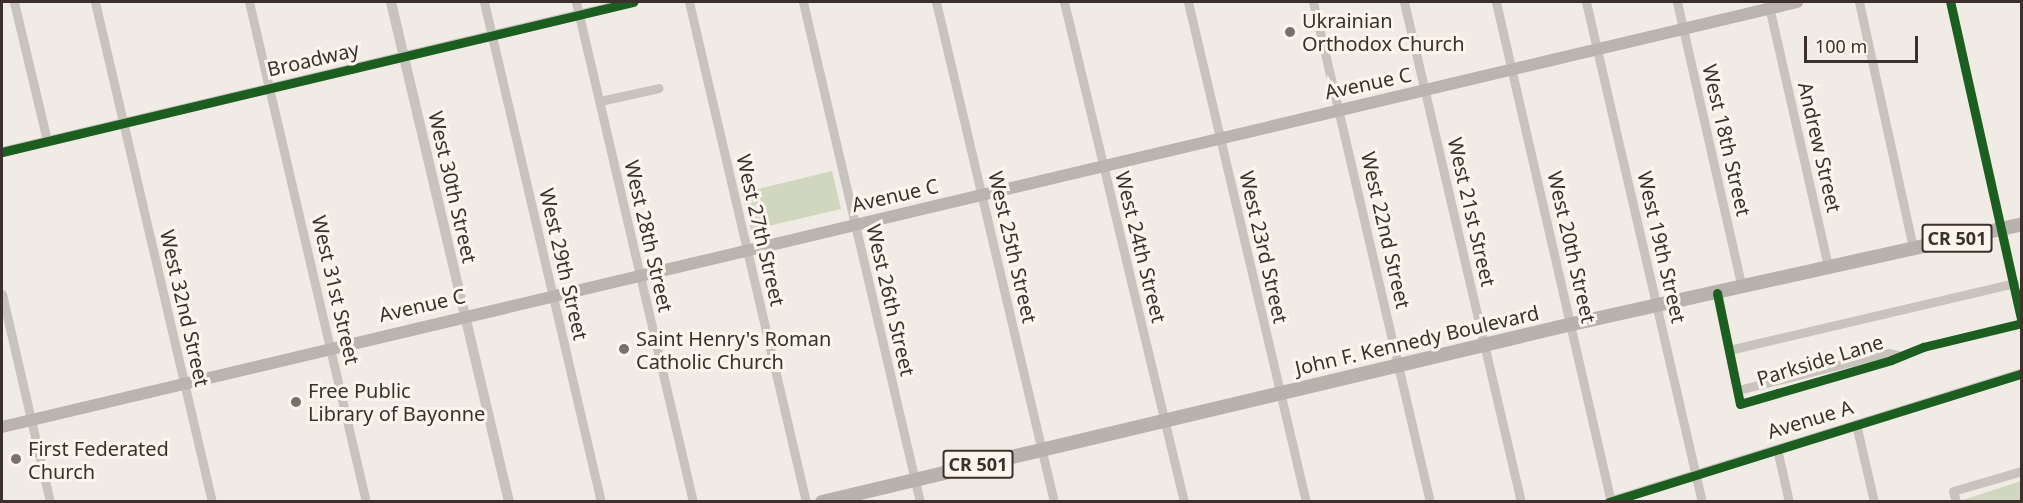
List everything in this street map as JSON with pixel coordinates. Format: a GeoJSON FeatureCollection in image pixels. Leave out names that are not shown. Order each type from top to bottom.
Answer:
{"type":"FeatureCollection","features":[{"type":"Feature","properties":{"kind":"main road","name":"Avenue C"},"geometry":{"type":"LineString","coordinates":[[2,427],[331,346],[982,195],[1339,108],[1511,70],[1769,5],[1797,2]]}},
{"type":"Feature","properties":{"kind":"main road","name":"John F. Kennedy Boulevard"},"geometry":{"type":"LineString","coordinates":[[822,501],[1164,418],[1485,346],[1572,324],[1658,307],[1828,266],[2022,224]]}},
{"type":"Feature","properties":{"kind":"street"},"geometry":{"type":"LineString","coordinates":[[14,2],[47,140]]}},
{"type":"Feature","properties":{"kind":"street","name":"West 32nd Street"},"geometry":{"type":"LineString","coordinates":[[95,2],[212,501]]}},
{"type":"Feature","properties":{"kind":"street","name":"West 31st Street"},"geometry":{"type":"LineString","coordinates":[[249,2],[366,501]]}},
{"type":"Feature","properties":{"kind":"street","name":"West 30th Street"},"geometry":{"type":"LineString","coordinates":[[391,2],[509,501]]}},
{"type":"Feature","properties":{"kind":"street","name":"West 29th Street"},"geometry":{"type":"LineString","coordinates":[[484,2],[601,501]]}},
{"type":"Feature","properties":{"kind":"street","name":"West 28th Street"},"geometry":{"type":"LineString","coordinates":[[576,2],[693,501]]}},
{"type":"Feature","properties":{"kind":"street","name":"Broadway"},"geometry":{"type":"LineString","coordinates":[[2,152],[633,2]]}},
{"type":"Feature","properties":{"kind":"street","name":"West 27th Street"},"geometry":{"type":"LineString","coordinates":[[689,2],[806,501]]}},
{"type":"Feature","properties":{"kind":"street","name":"West 26th Street"},"geometry":{"type":"LineString","coordinates":[[803,2],[920,501]]}},
{"type":"Feature","properties":{"kind":"street","name":"West 25th Street"},"geometry":{"type":"LineString","coordinates":[[936,2],[1054,501]]}},
{"type":"Feature","properties":{"kind":"street","name":"West 24th Street"},"geometry":{"type":"LineString","coordinates":[[1064,2],[1184,501]]}},
{"type":"Feature","properties":{"kind":"street","name":"West 23rd Street"},"geometry":{"type":"LineString","coordinates":[[1188,2],[1306,501]]}},
{"type":"Feature","properties":{"kind":"street","name":"West 22nd Street"},"geometry":{"type":"LineString","coordinates":[[1313,2],[1430,501]]}},
{"type":"Feature","properties":{"kind":"street","name":"West 21st Street"},"geometry":{"type":"LineString","coordinates":[[1404,2],[1521,501]]}},
{"type":"Feature","properties":{"kind":"street","name":"West 20th Street"},"geometry":{"type":"LineString","coordinates":[[1496,2],[1611,501]]}},
{"type":"Feature","properties":{"kind":"street","name":"West 19th Street"},"geometry":{"type":"LineString","coordinates":[[1586,2],[1702,501]]}},
{"type":"Feature","properties":{"kind":"street","name":"West 18th Street"},"geometry":{"type":"LineString","coordinates":[[1677,2],[1742,287]]}},
{"type":"Feature","properties":{"kind":"street"},"geometry":{"type":"LineString","coordinates":[[1859,2],[1913,247]]}},
{"type":"Feature","properties":{"kind":"street"},"geometry":{"type":"LineString","coordinates":[[1950,2],[2022,323]]}},
{"type":"Feature","properties":{"kind":"street","name":"Andrew Street"},"geometry":{"type":"LineString","coordinates":[[1769,5],[1828,266]]}},
{"type":"Feature","properties":{"kind":"street"},"geometry":{"type":"LineString","coordinates":[[600,101],[659,88]]}},
{"type":"Feature","properties":{"kind":"street"},"geometry":{"type":"LineString","coordinates":[[1729,350],[2014,283]]}},
{"type":"Feature","properties":{"kind":"street","name":"Parkside Lane"},"geometry":{"type":"LineString","coordinates":[[1717,293],[1740,404],[1891,360],[1898,355],[2022,323]]}},
{"type":"Feature","properties":{"kind":"street"},"geometry":{"type":"LineString","coordinates":[[2,294],[50,501]]}},
{"type":"Feature","properties":{"kind":"street","name":"Parkside Lane"},"geometry":{"type":"LineString","coordinates":[[1738,390],[1888,353],[1898,355]]}},
{"type":"Feature","properties":{"kind":"street","name":"Avenue A"},"geometry":{"type":"LineString","coordinates":[[1611,501],[2022,373]]}},
{"type":"Feature","properties":{"kind":"street"},"geometry":{"type":"LineString","coordinates":[[1856,424],[1874,501]]}},
{"type":"Feature","properties":{"kind":"street"},"geometry":{"type":"LineString","coordinates":[[1777,449],[1789,501]]}},
{"type":"Feature","properties":{"kind":"street"},"geometry":{"type":"LineString","coordinates":[[1956,501],[1953,491],[2022,471]]}},
{"type":"Feature","properties":{"kind":"green space"},"geometry":{"type":"Polygon","coordinates":[[[832,171],[841,209],[751,230],[742,193],[832,171]]]}},
{"type":"Feature","properties":{"kind":"green space"},"geometry":{"type":"Polygon","coordinates":[[[2021,481],[2021,501],[1963,500],[2021,481]]]}},
{"type":"Feature","properties":{"kind":"cycle path"},"geometry":{"type":"LineString","coordinates":[[2,152],[633,2]]}},
{"type":"Feature","properties":{"kind":"cycle path"},"geometry":{"type":"LineString","coordinates":[[1717,293],[1740,404],[1891,360],[1923,347],[2022,323],[1950,2]]}},
{"type":"Feature","properties":{"kind":"cycle path"},"geometry":{"type":"LineString","coordinates":[[1609,502],[2022,373]]}},
{"type":"Feature","properties":{"kind":"place","name":"Ukrainian Orthodox Church"},"geometry":{"type":"Point","coordinates":[1290,32]}},
{"type":"Feature","properties":{"kind":"place","name":"Saint Henry's Roman Catholic Church"},"geometry":{"type":"Point","coordinates":[624,349]}},
{"type":"Feature","properties":{"kind":"place","name":"Free Public Library of Bayonne"},"geometry":{"type":"Point","coordinates":[296,402]}},
{"type":"Feature","properties":{"kind":"place","name":"First Federated Church"},"geometry":{"type":"Point","coordinates":[16,459]}}]}
